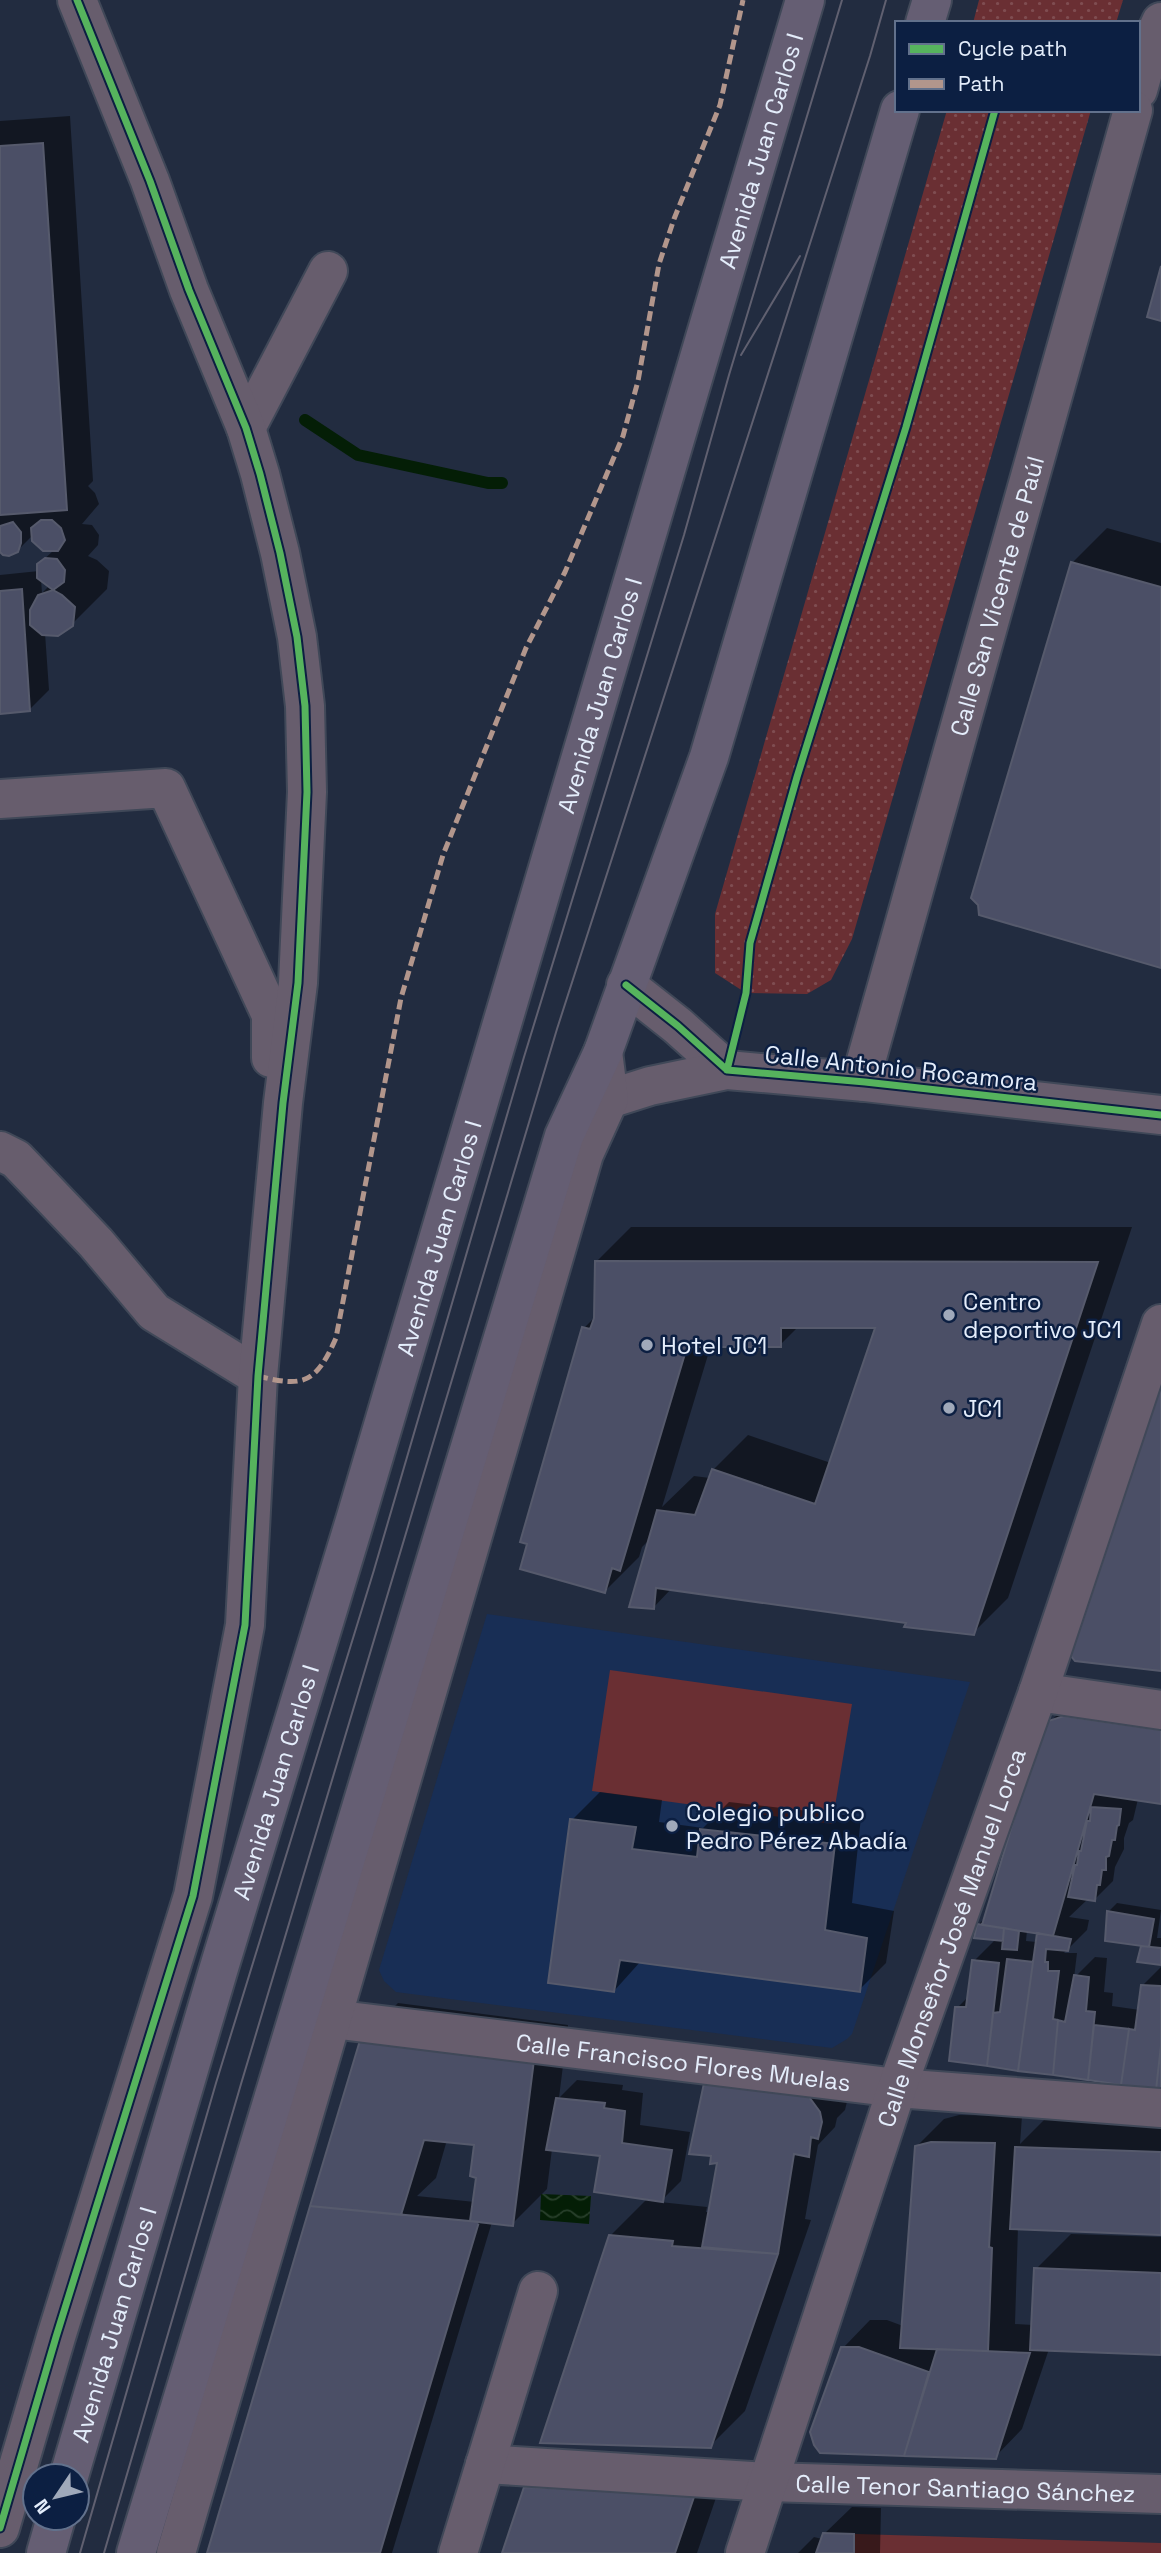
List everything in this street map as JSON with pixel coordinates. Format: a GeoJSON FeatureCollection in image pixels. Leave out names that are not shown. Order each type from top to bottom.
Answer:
{"type":"FeatureCollection","features":[{"type":"Feature","properties":{"kind":"main road","name":"Avenida Juan Carlos I"},"geometry":{"type":"LineString","coordinates":[[72,2462],[364,1490],[804,0]]}},
{"type":"Feature","properties":{"kind":"main road"},"geometry":{"type":"LineString","coordinates":[[926,21],[932,0]]}},
{"type":"Feature","properties":{"kind":"main road"},"geometry":{"type":"LineString","coordinates":[[136,2553],[564,1136],[603,1052],[709,757],[899,112]]}},
{"type":"Feature","properties":{"kind":"main road"},"geometry":{"type":"LineString","coordinates":[[46,2553],[52,2532]]}},
{"type":"Feature","properties":{"kind":"street"},"geometry":{"type":"LineString","coordinates":[[0,2528],[56,2337],[193,1896],[245,1626],[258,1376],[283,1104],[298,983],[307,792],[305,706],[297,636],[280,553],[246,428],[189,290],[150,181],[77,0]]}},
{"type":"Feature","properties":{"kind":"street"},"geometry":{"type":"LineString","coordinates":[[1140,83],[1151,44],[1161,22]]}},
{"type":"Feature","properties":{"kind":"street","name":"Calle San Vicente de Paúl"},"geometry":{"type":"LineString","coordinates":[[865,1082],[870,1048],[1132,112]]}},
{"type":"Feature","properties":{"kind":"street"},"geometry":{"type":"LineString","coordinates":[[246,428],[328,271]]}},
{"type":"Feature","properties":{"kind":"street"},"geometry":{"type":"LineString","coordinates":[[0,799],[166,788],[271,1015],[271,1072],[283,1104]]}},
{"type":"Feature","properties":{"kind":"street","name":"Calle Antonio Rocamora"},"geometry":{"type":"LineString","coordinates":[[626,985],[678,1026],[727,1070],[865,1082],[1161,1115]]}},
{"type":"Feature","properties":{"kind":"street"},"geometry":{"type":"LineString","coordinates":[[176,2553],[584,1154],[609,1100],[603,1052]]}},
{"type":"Feature","properties":{"kind":"street"},"geometry":{"type":"LineString","coordinates":[[564,1136],[609,1100],[650,1086],[727,1070]]}},
{"type":"Feature","properties":{"kind":"street"},"geometry":{"type":"LineString","coordinates":[[0,1151],[16,1159],[96,1243],[154,1312],[258,1376]]}},
{"type":"Feature","properties":{"kind":"street","name":"Calle Monseñor José Manuel Lorca"},"geometry":{"type":"LineString","coordinates":[[744,2553],[897,2088],[1038,1692],[1161,1324]]}},
{"type":"Feature","properties":{"kind":"street"},"geometry":{"type":"LineString","coordinates":[[1038,1692],[1161,1710]]}},
{"type":"Feature","properties":{"kind":"street","name":"Calle Francisco Flores Muelas"},"geometry":{"type":"LineString","coordinates":[[332,2019],[897,2088],[1161,2108]]}},
{"type":"Feature","properties":{"kind":"street"},"geometry":{"type":"LineString","coordinates":[[458,2553],[538,2291]]}},
{"type":"Feature","properties":{"kind":"street","name":"Calle Tenor Santiago Sánchez"},"geometry":{"type":"LineString","coordinates":[[485,2464],[769,2482],[1161,2494]]}},
{"type":"Feature","properties":{"kind":"shaded area"},"geometry":{"type":"Polygon","coordinates":[[[979,0],[1123,0],[1117,21],[974,21],[979,0]]]}},
{"type":"Feature","properties":{"kind":"shaded area"},"geometry":{"type":"Polygon","coordinates":[[[946,112],[1090,112],[852,939],[831,980],[807,994],[746,993],[715,973],[715,914],[946,112]]]}},
{"type":"Feature","properties":{"kind":"shaded area","name":"Colegio publico Pedro Pérez Abadía"},"geometry":{"type":"Polygon","coordinates":[[[487,1614],[970,1682],[852,2034],[847,2039],[832,2048],[396,1992],[384,1981],[379,1970],[487,1614]]]}},
{"type":"Feature","properties":{"kind":"shaded area"},"geometry":{"type":"Polygon","coordinates":[[[610,1670],[852,1704],[832,1824],[592,1791],[610,1670]]]}},
{"type":"Feature","properties":{"kind":"shaded area"},"geometry":{"type":"Polygon","coordinates":[[[823,2533],[1161,2543],[1161,2553],[816,2553],[823,2533]]]}},
{"type":"Feature","properties":{"kind":"water"},"geometry":{"type":"Polygon","coordinates":[[[541,2194],[591,2196],[589,2224],[540,2220],[541,2194]]]}},
{"type":"Feature","properties":{"kind":"building"},"geometry":{"type":"Polygon","coordinates":[[[43,143],[67,510],[0,515],[0,146],[43,143]]]}},
{"type":"Feature","properties":{"kind":"building"},"geometry":{"type":"Polygon","coordinates":[[[1161,266],[1161,321],[1147,317],[1161,266]]]}},
{"type":"Feature","properties":{"kind":"building"},"geometry":{"type":"Polygon","coordinates":[[[41,520],[52,520],[61,528],[65,540],[58,551],[43,551],[32,541],[31,528],[41,520]]]}},
{"type":"Feature","properties":{"kind":"building"},"geometry":{"type":"Polygon","coordinates":[[[13,522],[21,532],[21,543],[18,552],[9,556],[3,555],[0,552],[0,526],[13,522]]]}},
{"type":"Feature","properties":{"kind":"building"},"geometry":{"type":"Polygon","coordinates":[[[45,558],[57,559],[65,570],[64,582],[53,590],[37,578],[37,564],[45,558]]]}},
{"type":"Feature","properties":{"kind":"building"},"geometry":{"type":"Polygon","coordinates":[[[1071,562],[1161,587],[1161,968],[979,915],[978,905],[971,898],[1071,562]]]}},
{"type":"Feature","properties":{"kind":"building"},"geometry":{"type":"Polygon","coordinates":[[[22,589],[30,711],[0,714],[0,591],[22,589]]]}},
{"type":"Feature","properties":{"kind":"building"},"geometry":{"type":"Polygon","coordinates":[[[53,590],[75,607],[73,626],[58,636],[42,635],[30,625],[30,610],[38,595],[53,590]]]}},
{"type":"Feature","properties":{"kind":"building","name":"JC1"},"geometry":{"type":"Polygon","coordinates":[[[595,1261],[1098,1262],[974,1635],[904,1627],[906,1623],[656,1588],[654,1609],[629,1607],[657,1510],[695,1515],[712,1469],[815,1504],[875,1328],[781,1328],[781,1347],[687,1347],[620,1571],[612,1568],[605,1593],[520,1569],[527,1544],[520,1542],[582,1327],[590,1329],[594,1318],[595,1261]]]}},
{"type":"Feature","properties":{"kind":"building"},"geometry":{"type":"Polygon","coordinates":[[[1161,1369],[1161,1671],[1075,1661],[1067,1651],[1161,1369]]]}},
{"type":"Feature","properties":{"kind":"building"},"geometry":{"type":"Polygon","coordinates":[[[1064,1716],[1161,1730],[1161,1804],[1094,1794],[1053,1936],[982,1925],[1041,1729],[1048,1721],[1064,1716]]]}},
{"type":"Feature","properties":{"kind":"building"},"geometry":{"type":"Polygon","coordinates":[[[1091,1807],[1121,1809],[1115,1840],[1112,1840],[1109,1856],[1106,1857],[1106,1870],[1102,1870],[1095,1901],[1068,1897],[1087,1821],[1090,1821],[1091,1807]]]}},
{"type":"Feature","properties":{"kind":"building"},"geometry":{"type":"Polygon","coordinates":[[[570,1819],[636,1827],[632,1849],[697,1857],[700,1829],[835,1844],[825,1930],[867,1938],[860,1992],[620,1960],[614,1992],[548,1983],[570,1819]]]}},
{"type":"Feature","properties":{"kind":"building"},"geometry":{"type":"Polygon","coordinates":[[[1107,1911],[1154,1919],[1149,1947],[1105,1941],[1107,1911]]]}},
{"type":"Feature","properties":{"kind":"building"},"geometry":{"type":"Polygon","coordinates":[[[977,1924],[1004,1928],[1003,1941],[974,1938],[977,1924]]]}},
{"type":"Feature","properties":{"kind":"building"},"geometry":{"type":"Polygon","coordinates":[[[1004,1928],[1019,1931],[1017,1950],[1002,1949],[1004,1928]]]}},
{"type":"Feature","properties":{"kind":"building"},"geometry":{"type":"Polygon","coordinates":[[[1037,1933],[1071,1939],[1068,1951],[1046,1949],[1045,1962],[1048,1962],[1048,1971],[1059,1971],[1053,2019],[1058,2020],[1053,2075],[1018,2071],[1037,1933]]]}},
{"type":"Feature","properties":{"kind":"building"},"geometry":{"type":"Polygon","coordinates":[[[1141,1946],[1161,1948],[1161,1965],[1137,1962],[1141,1946]]]}},
{"type":"Feature","properties":{"kind":"building"},"geometry":{"type":"Polygon","coordinates":[[[1007,1959],[1033,1962],[1018,2071],[987,2066],[993,2013],[1000,2012],[1007,1959]]]}},
{"type":"Feature","properties":{"kind":"building"},"geometry":{"type":"Polygon","coordinates":[[[972,1960],[999,1963],[987,2066],[949,2061],[955,2007],[966,2007],[972,1960]]]}},
{"type":"Feature","properties":{"kind":"building"},"geometry":{"type":"Polygon","coordinates":[[[1074,1975],[1089,1977],[1086,2011],[1095,2012],[1088,2080],[1053,2075],[1058,2020],[1065,2022],[1074,1975]]]}},
{"type":"Feature","properties":{"kind":"building"},"geometry":{"type":"Polygon","coordinates":[[[1141,1985],[1161,1986],[1161,2045],[1156,2090],[1121,2085],[1129,2029],[1135,2030],[1141,1985]]]}},
{"type":"Feature","properties":{"kind":"building"},"geometry":{"type":"Polygon","coordinates":[[[1094,2025],[1129,2029],[1121,2085],[1088,2080],[1094,2025]]]}},
{"type":"Feature","properties":{"kind":"building"},"geometry":{"type":"Polygon","coordinates":[[[361,2037],[534,2060],[513,2226],[470,2221],[476,2178],[470,2176],[474,2145],[424,2140],[401,2215],[310,2206],[361,2037]]]}},
{"type":"Feature","properties":{"kind":"building"},"geometry":{"type":"Polygon","coordinates":[[[1161,2045],[1161,2090],[1156,2090],[1161,2045]]]}},
{"type":"Feature","properties":{"kind":"building"},"geometry":{"type":"Polygon","coordinates":[[[704,2083],[809,2097],[820,2112],[822,2122],[818,2139],[811,2137],[809,2157],[794,2154],[778,2254],[702,2247],[717,2163],[710,2164],[711,2156],[689,2154],[704,2083]]]}},
{"type":"Feature","properties":{"kind":"building"},"geometry":{"type":"Polygon","coordinates":[[[556,2098],[605,2103],[604,2108],[625,2111],[622,2143],[672,2150],[663,2202],[594,2192],[600,2156],[546,2150],[556,2098]]]}},
{"type":"Feature","properties":{"kind":"building"},"geometry":{"type":"Polygon","coordinates":[[[931,2142],[995,2143],[989,2247],[992,2248],[988,2351],[900,2348],[915,2146],[931,2142]]]}},
{"type":"Feature","properties":{"kind":"building"},"geometry":{"type":"Polygon","coordinates":[[[1015,2147],[1161,2152],[1161,2235],[1010,2229],[1015,2147]]]}},
{"type":"Feature","properties":{"kind":"building"},"geometry":{"type":"Polygon","coordinates":[[[310,2206],[479,2222],[380,2553],[207,2553],[310,2206]]]}},
{"type":"Feature","properties":{"kind":"building"},"geometry":{"type":"Polygon","coordinates":[[[609,2235],[673,2241],[672,2246],[778,2254],[711,2448],[540,2443],[609,2235]]]}},
{"type":"Feature","properties":{"kind":"building"},"geometry":{"type":"Polygon","coordinates":[[[1034,2268],[1161,2273],[1161,2355],[1030,2350],[1034,2268]]]}},
{"type":"Feature","properties":{"kind":"building"},"geometry":{"type":"Polygon","coordinates":[[[841,2347],[859,2347],[929,2372],[904,2456],[820,2453],[814,2445],[810,2432],[841,2347]]]}},
{"type":"Feature","properties":{"kind":"building"},"geometry":{"type":"Polygon","coordinates":[[[937,2349],[1030,2353],[996,2459],[904,2456],[937,2349]]]}},
{"type":"Feature","properties":{"kind":"building"},"geometry":{"type":"Polygon","coordinates":[[[524,2487],[695,2494],[675,2553],[502,2553],[524,2487]]]}},
{"type":"Feature","properties":{"kind":"building"},"geometry":{"type":"Polygon","coordinates":[[[823,2533],[854,2534],[854,2553],[816,2553],[823,2533]]]}},
{"type":"Feature","properties":{"kind":"waterway"},"geometry":{"type":"LineString","coordinates":[[305,420],[358,455],[488,483],[502,483]]}},
{"type":"Feature","properties":{"kind":"tram line"},"geometry":{"type":"LineString","coordinates":[[80,2553],[216,2083],[374,1570],[524,1057],[684,535],[729,375],[842,0]]}},
{"type":"Feature","properties":{"kind":"tram line"},"geometry":{"type":"LineString","coordinates":[[104,2553],[241,2084],[557,1029],[886,0]]}},
{"type":"Feature","properties":{"kind":"tram line"},"geometry":{"type":"LineString","coordinates":[[741,355],[800,256]]}},
{"type":"Feature","properties":{"kind":"marked path"},"geometry":{"type":"LineString","coordinates":[[258,1376],[287,1381],[307,1378],[322,1365],[336,1338],[401,998],[443,855],[526,648],[565,572],[623,436],[638,381],[659,264],[674,219],[720,105],[743,0]]}},
{"type":"Feature","properties":{"kind":"cycle path"},"geometry":{"type":"LineString","coordinates":[[0,2528],[56,2337],[193,1896],[245,1625],[258,1376],[283,1103],[298,983],[307,792],[305,706],[297,637],[260,474],[246,428],[189,290],[150,181],[77,0]]}},
{"type":"Feature","properties":{"kind":"cycle path"},"geometry":{"type":"LineString","coordinates":[[727,1070],[746,993],[750,943],[797,777],[906,427],[994,112]]}},
{"type":"Feature","properties":{"kind":"cycle path"},"geometry":{"type":"LineString","coordinates":[[626,985],[678,1026],[727,1070],[865,1082],[1161,1115]]}},
{"type":"Feature","properties":{"kind":"place","name":"Centro deportivo JC1"},"geometry":{"type":"Point","coordinates":[949,1315]}},
{"type":"Feature","properties":{"kind":"place","name":"Hotel JC1"},"geometry":{"type":"Point","coordinates":[647,1345]}},
{"type":"Feature","properties":{"kind":"place","name":"JC1"},"geometry":{"type":"Point","coordinates":[949,1408]}},
{"type":"Feature","properties":{"kind":"place","name":"Colegio publico Pedro Pérez Abadía"},"geometry":{"type":"Point","coordinates":[672,1826]}}]}
